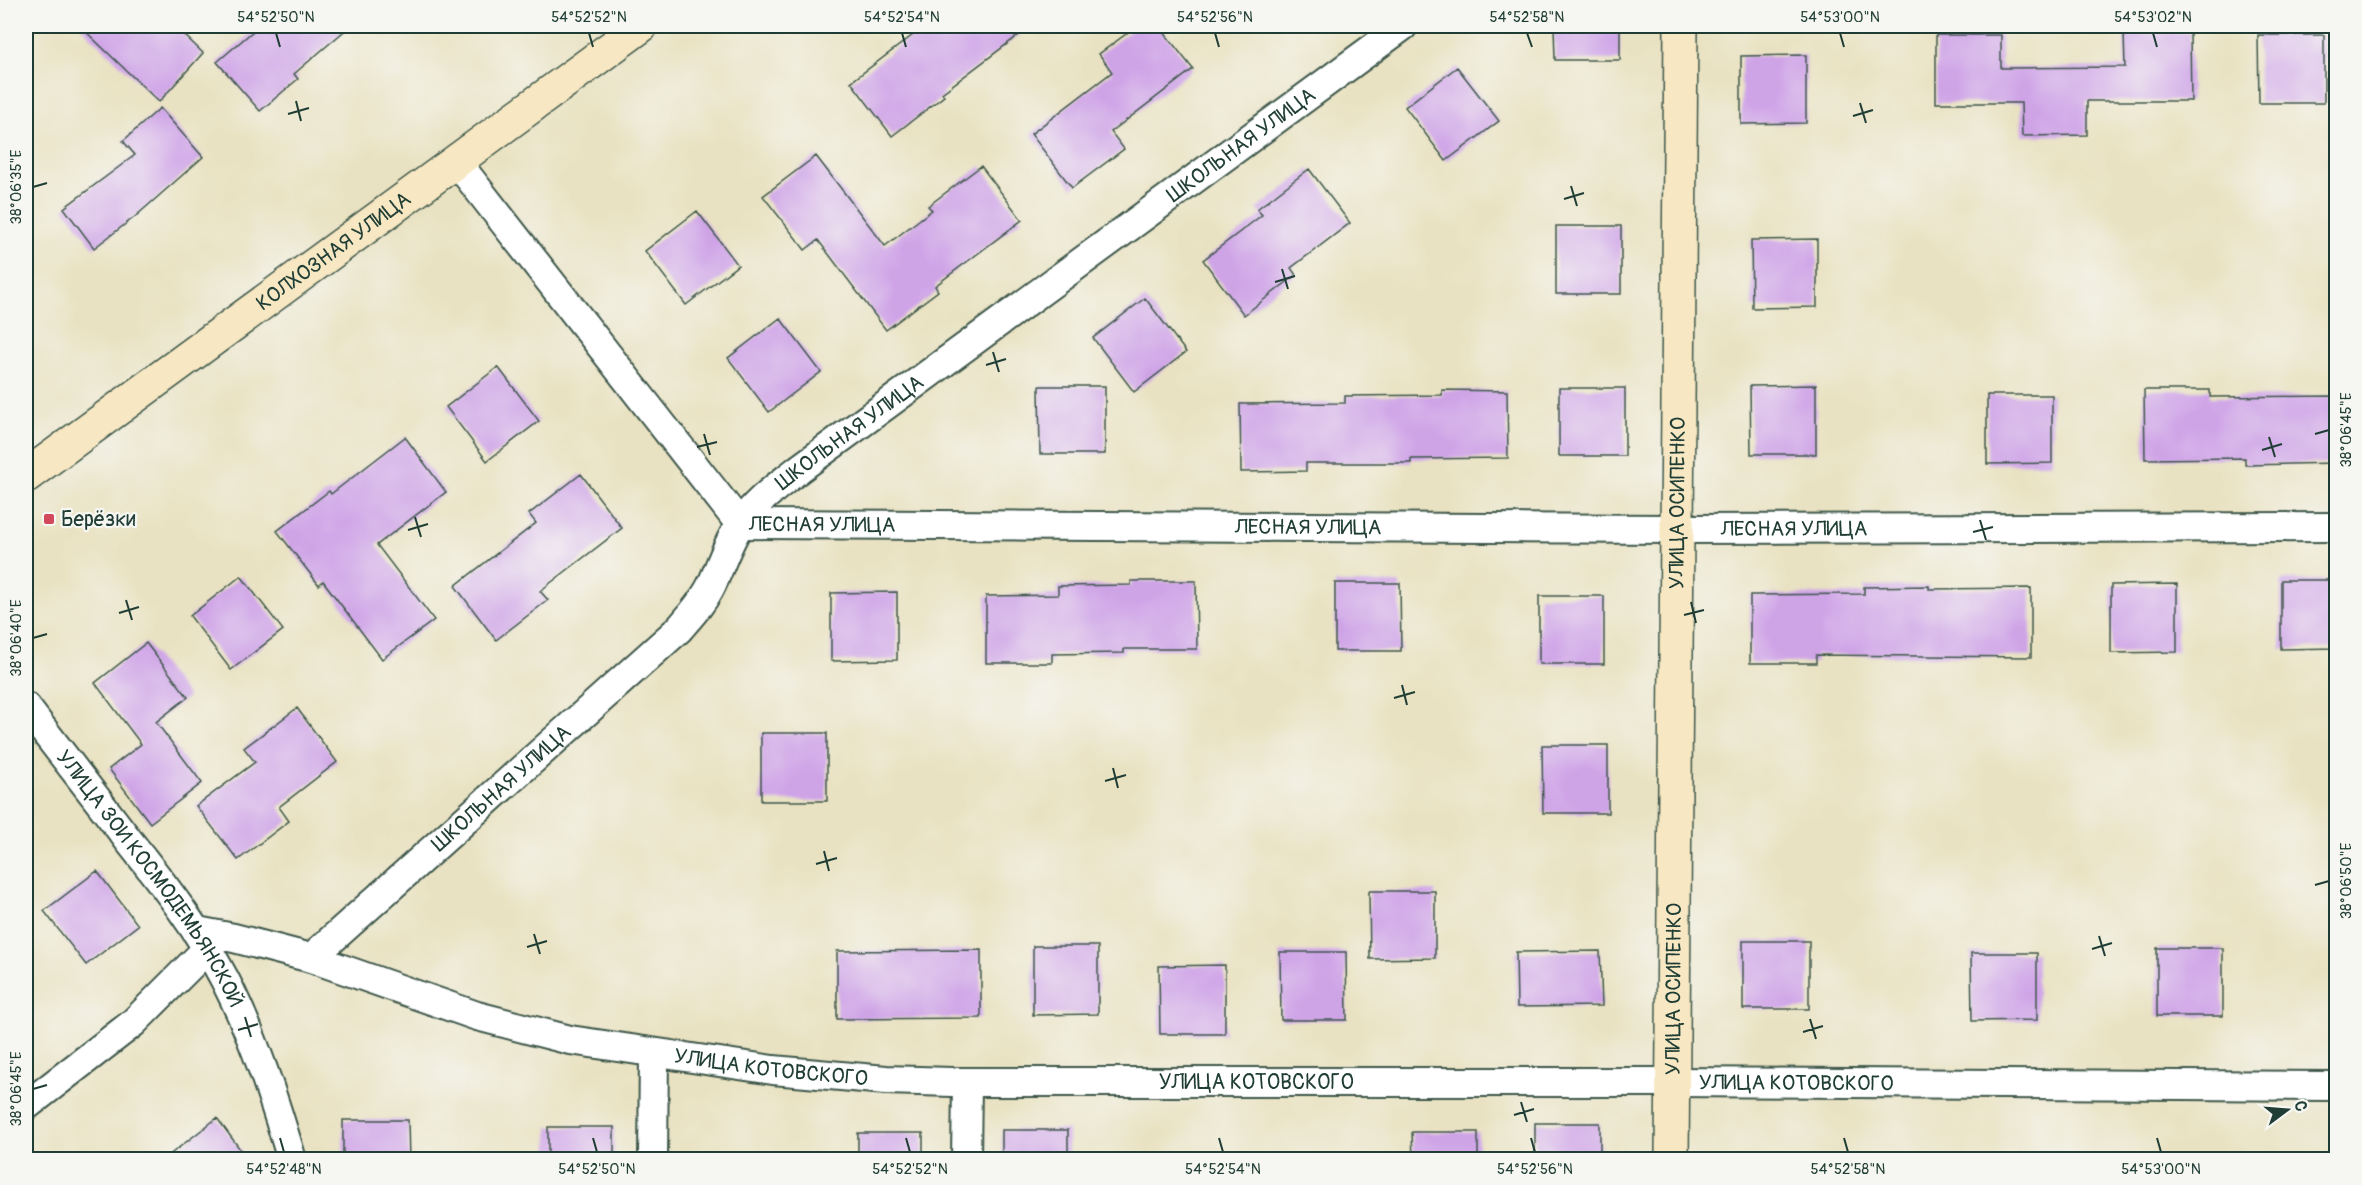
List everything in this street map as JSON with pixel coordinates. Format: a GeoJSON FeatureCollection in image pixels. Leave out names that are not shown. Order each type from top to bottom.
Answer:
{"type":"FeatureCollection","features":[{"type":"Feature","properties":{"kind":"street","name":"КОЛХОЗНАЯ УЛИЦА"},"geometry":{"type":"LineString","coordinates":[[26,476],[641,26]]}},
{"type":"Feature","properties":{"kind":"street","name":"ШКОЛЬНАЯ УЛИЦА"},"geometry":{"type":"LineString","coordinates":[[311,958],[679,629],[712,585],[726,549],[740,524],[761,500],[1403,26]]}},
{"type":"Feature","properties":{"kind":"street","name":"УЛИЦА ОСИПЕНКО"},"geometry":{"type":"LineString","coordinates":[[1672,1160],[1681,26]]}},
{"type":"Feature","properties":{"kind":"street","name":"ЛЕСНАЯ УЛИЦА"},"geometry":{"type":"LineString","coordinates":[[456,161],[740,524],[1676,529],[2337,527]]}},
{"type":"Feature","properties":{"kind":"street","name":"УЛИЦА ЗОИ КОСМОДЕМЬЯНСКОЙ"},"geometry":{"type":"LineString","coordinates":[[26,707],[165,887],[202,940],[225,980],[250,1036],[278,1112],[292,1160]]}},
{"type":"Feature","properties":{"kind":"street","name":"УЛИЦА КОТОВСКОГО"},"geometry":{"type":"LineString","coordinates":[[202,940],[234,938],[311,958],[477,1016],[570,1040],[828,1076],[886,1080],[2337,1086]]}},
{"type":"Feature","properties":{"kind":"street"},"geometry":{"type":"LineString","coordinates":[[26,1106],[133,1023],[202,940]]}},
{"type":"Feature","properties":{"kind":"street"},"geometry":{"type":"LineString","coordinates":[[653,1160],[654,1053]]}},
{"type":"Feature","properties":{"kind":"street"},"geometry":{"type":"LineString","coordinates":[[966,1160],[967,1082]]}},
{"type":"Feature","properties":{"kind":"building"},"geometry":{"type":"Polygon","coordinates":[[[80,26],[175,26],[203,53],[159,102],[80,26]]]}},
{"type":"Feature","properties":{"kind":"building"},"geometry":{"type":"Polygon","coordinates":[[[259,26],[350,26],[294,74],[298,79],[260,111],[217,62],[259,26]]]}},
{"type":"Feature","properties":{"kind":"building"},"geometry":{"type":"Polygon","coordinates":[[[925,26],[1031,26],[942,93],[944,96],[892,136],[851,82],[925,26]]]}},
{"type":"Feature","properties":{"kind":"building"},"geometry":{"type":"Polygon","coordinates":[[[1137,26],[1159,26],[1193,69],[1111,132],[1124,149],[1072,188],[1031,134],[1112,72],[1099,54],[1137,26]]]}},
{"type":"Feature","properties":{"kind":"building"},"geometry":{"type":"Polygon","coordinates":[[[1554,26],[1620,26],[1620,60],[1555,60],[1554,26]]]}},
{"type":"Feature","properties":{"kind":"building"},"geometry":{"type":"Polygon","coordinates":[[[2124,33],[2190,33],[2191,101],[2087,101],[2087,135],[2022,136],[2021,103],[1936,103],[1936,35],[2001,35],[2001,68],[2125,67],[2124,33]]]}},
{"type":"Feature","properties":{"kind":"building"},"geometry":{"type":"Polygon","coordinates":[[[2258,35],[2324,35],[2324,103],[2259,103],[2258,35]]]}},
{"type":"Feature","properties":{"kind":"building"},"geometry":{"type":"Polygon","coordinates":[[[1806,55],[1806,123],[1741,124],[1741,56],[1806,55]]]}},
{"type":"Feature","properties":{"kind":"building"},"geometry":{"type":"Polygon","coordinates":[[[1457,67],[1499,121],[1446,161],[1405,107],[1457,67]]]}},
{"type":"Feature","properties":{"kind":"building"},"geometry":{"type":"Polygon","coordinates":[[[160,108],[203,157],[136,216],[94,248],[64,208],[135,155],[123,141],[160,108]]]}},
{"type":"Feature","properties":{"kind":"building"},"geometry":{"type":"Polygon","coordinates":[[[816,156],[885,246],[932,210],[928,206],[981,166],[1022,220],[935,286],[938,291],[886,330],[818,240],[805,250],[763,196],[816,156]]]}},
{"type":"Feature","properties":{"kind":"building"},"geometry":{"type":"Polygon","coordinates":[[[1309,169],[1350,223],[1291,268],[1296,275],[1244,315],[1203,260],[1262,215],[1257,209],[1309,169]]]}},
{"type":"Feature","properties":{"kind":"building"},"geometry":{"type":"Polygon","coordinates":[[[697,211],[738,265],[686,305],[645,251],[697,211]]]}},
{"type":"Feature","properties":{"kind":"building"},"geometry":{"type":"Polygon","coordinates":[[[1556,226],[1621,226],[1621,294],[1556,294],[1556,226]]]}},
{"type":"Feature","properties":{"kind":"building"},"geometry":{"type":"Polygon","coordinates":[[[1817,239],[1817,307],[1752,308],[1751,240],[1817,239]]]}},
{"type":"Feature","properties":{"kind":"building"},"geometry":{"type":"Polygon","coordinates":[[[1145,298],[1186,352],[1134,392],[1093,338],[1145,298]]]}},
{"type":"Feature","properties":{"kind":"building"},"geometry":{"type":"Polygon","coordinates":[[[780,318],[821,372],[769,412],[728,358],[780,318]]]}},
{"type":"Feature","properties":{"kind":"building"},"geometry":{"type":"Polygon","coordinates":[[[498,367],[539,421],[487,461],[446,407],[498,367]]]}},
{"type":"Feature","properties":{"kind":"building"},"geometry":{"type":"Polygon","coordinates":[[[1816,385],[1816,454],[1751,454],[1750,386],[1816,385]]]}},
{"type":"Feature","properties":{"kind":"building"},"geometry":{"type":"Polygon","coordinates":[[[1039,386],[1105,386],[1105,454],[1040,454],[1039,386]]]}},
{"type":"Feature","properties":{"kind":"building"},"geometry":{"type":"Polygon","coordinates":[[[1559,388],[1625,388],[1625,456],[1559,456],[1559,388]]]}},
{"type":"Feature","properties":{"kind":"building"},"geometry":{"type":"Polygon","coordinates":[[[1442,390],[1507,391],[1508,458],[1411,459],[1411,463],[1306,463],[1306,471],[1241,472],[1240,404],[1345,403],[1345,396],[1442,395],[1442,390]]]}},
{"type":"Feature","properties":{"kind":"building"},"geometry":{"type":"Polygon","coordinates":[[[2144,390],[2210,390],[2210,397],[2337,396],[2337,463],[2245,465],[2245,458],[2145,459],[2144,390]]]}},
{"type":"Feature","properties":{"kind":"building"},"geometry":{"type":"Polygon","coordinates":[[[1987,395],[2052,395],[2052,463],[1987,464],[1987,395]]]}},
{"type":"Feature","properties":{"kind":"building"},"geometry":{"type":"Polygon","coordinates":[[[405,437],[446,492],[377,545],[434,620],[382,659],[323,581],[319,585],[277,531],[329,491],[331,494],[405,437]]]}},
{"type":"Feature","properties":{"kind":"building"},"geometry":{"type":"Polygon","coordinates":[[[581,474],[622,528],[540,591],[548,600],[496,640],[455,586],[536,523],[529,514],[581,474]]]}},
{"type":"Feature","properties":{"kind":"building"},"geometry":{"type":"Polygon","coordinates":[[[241,576],[283,630],[231,670],[190,616],[241,576]]]}},
{"type":"Feature","properties":{"kind":"building"},"geometry":{"type":"Polygon","coordinates":[[[2281,580],[2337,580],[2337,648],[2281,649],[2281,580]]]}},
{"type":"Feature","properties":{"kind":"building"},"geometry":{"type":"Polygon","coordinates":[[[1131,581],[1196,581],[1197,649],[1124,649],[1124,653],[1052,654],[1052,663],[986,663],[986,596],[1058,595],[1058,586],[1131,585],[1131,581]]]}},
{"type":"Feature","properties":{"kind":"building"},"geometry":{"type":"Polygon","coordinates":[[[1335,583],[1400,583],[1401,651],[1335,651],[1335,583]]]}},
{"type":"Feature","properties":{"kind":"building"},"geometry":{"type":"Polygon","coordinates":[[[2177,584],[2177,652],[2111,653],[2111,585],[2177,584]]]}},
{"type":"Feature","properties":{"kind":"building"},"geometry":{"type":"Polygon","coordinates":[[[1929,586],[1929,589],[2031,588],[2031,657],[1816,655],[1816,663],[1750,663],[1750,595],[1864,594],[1864,587],[1929,586]]]}},
{"type":"Feature","properties":{"kind":"building"},"geometry":{"type":"Polygon","coordinates":[[[897,592],[897,660],[831,661],[831,593],[897,592]]]}},
{"type":"Feature","properties":{"kind":"building"},"geometry":{"type":"Polygon","coordinates":[[[1539,596],[1604,596],[1604,664],[1539,664],[1539,596]]]}},
{"type":"Feature","properties":{"kind":"building"},"geometry":{"type":"Polygon","coordinates":[[[146,643],[188,697],[156,722],[202,783],[150,823],[109,769],[141,744],[95,683],[146,643]]]}},
{"type":"Feature","properties":{"kind":"building"},"geometry":{"type":"Polygon","coordinates":[[[297,708],[337,762],[279,807],[289,821],[238,860],[196,806],[255,762],[244,748],[297,708]]]}},
{"type":"Feature","properties":{"kind":"building"},"geometry":{"type":"Polygon","coordinates":[[[761,733],[827,733],[827,801],[761,801],[761,733]]]}},
{"type":"Feature","properties":{"kind":"building"},"geometry":{"type":"Polygon","coordinates":[[[1542,745],[1608,745],[1608,813],[1543,813],[1542,745]]]}},
{"type":"Feature","properties":{"kind":"building"},"geometry":{"type":"Polygon","coordinates":[[[97,871],[138,925],[86,965],[44,911],[97,871]]]}},
{"type":"Feature","properties":{"kind":"building"},"geometry":{"type":"Polygon","coordinates":[[[1369,891],[1435,891],[1435,958],[1370,959],[1369,891]]]}},
{"type":"Feature","properties":{"kind":"building"},"geometry":{"type":"Polygon","coordinates":[[[1743,941],[1809,941],[1809,1009],[1743,1009],[1743,941]]]}},
{"type":"Feature","properties":{"kind":"building"},"geometry":{"type":"Polygon","coordinates":[[[1033,946],[1098,946],[1098,1014],[1033,1015],[1033,946]]]}},
{"type":"Feature","properties":{"kind":"building"},"geometry":{"type":"Polygon","coordinates":[[[2157,948],[2223,948],[2223,1016],[2157,1016],[2157,948]]]}},
{"type":"Feature","properties":{"kind":"building"},"geometry":{"type":"Polygon","coordinates":[[[981,950],[981,1018],[837,1019],[837,951],[981,950]]]}},
{"type":"Feature","properties":{"kind":"building"},"geometry":{"type":"Polygon","coordinates":[[[1600,951],[1602,1006],[1517,1007],[1516,952],[1600,951]]]}},
{"type":"Feature","properties":{"kind":"building"},"geometry":{"type":"Polygon","coordinates":[[[1280,952],[1346,952],[1347,1020],[1281,1020],[1280,952]]]}},
{"type":"Feature","properties":{"kind":"building"},"geometry":{"type":"Polygon","coordinates":[[[1971,953],[2037,953],[2037,1020],[1972,1021],[1971,953]]]}},
{"type":"Feature","properties":{"kind":"building"},"geometry":{"type":"Polygon","coordinates":[[[1225,965],[1225,1034],[1160,1034],[1159,966],[1225,965]]]}},
{"type":"Feature","properties":{"kind":"building"},"geometry":{"type":"Polygon","coordinates":[[[217,1118],[248,1160],[163,1160],[217,1118]]]}},
{"type":"Feature","properties":{"kind":"building"},"geometry":{"type":"Polygon","coordinates":[[[343,1120],[408,1120],[409,1160],[343,1160],[343,1120]]]}},
{"type":"Feature","properties":{"kind":"building"},"geometry":{"type":"Polygon","coordinates":[[[1535,1123],[1600,1123],[1600,1160],[1535,1160],[1535,1123]]]}},
{"type":"Feature","properties":{"kind":"building"},"geometry":{"type":"Polygon","coordinates":[[[548,1127],[614,1127],[614,1160],[548,1160],[548,1127]]]}},
{"type":"Feature","properties":{"kind":"building"},"geometry":{"type":"Polygon","coordinates":[[[1002,1130],[1068,1130],[1068,1160],[1002,1160],[1002,1130]]]}},
{"type":"Feature","properties":{"kind":"building"},"geometry":{"type":"Polygon","coordinates":[[[1412,1132],[1478,1132],[1478,1160],[1413,1160],[1412,1132]]]}},
{"type":"Feature","properties":{"kind":"building"},"geometry":{"type":"Polygon","coordinates":[[[858,1133],[923,1133],[923,1160],[858,1160],[858,1133]]]}},
{"type":"Feature","properties":{"kind":"place","name":"Берёзки"},"geometry":{"type":"Point","coordinates":[49,519]}}]}
